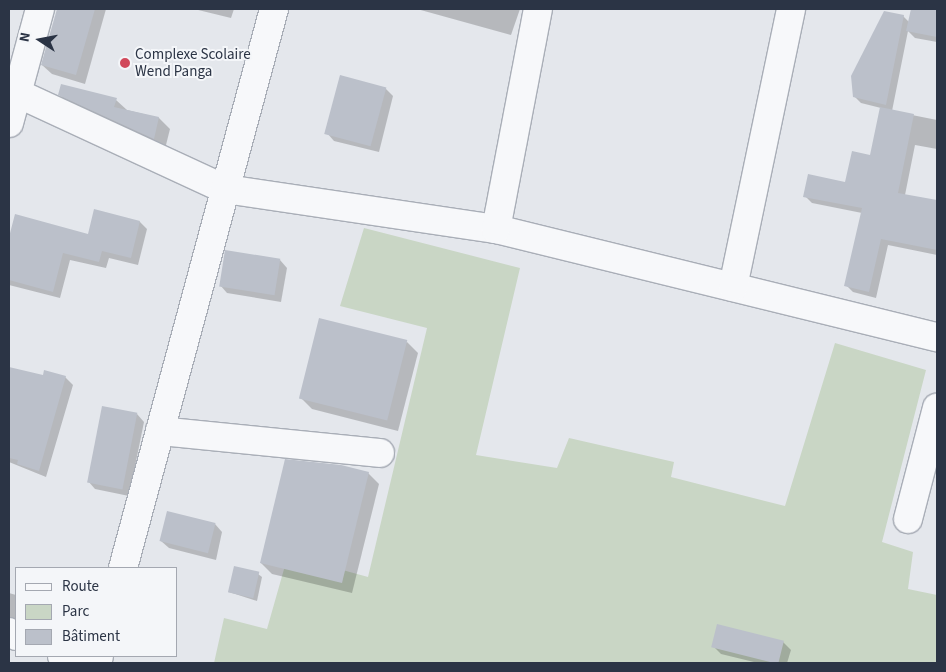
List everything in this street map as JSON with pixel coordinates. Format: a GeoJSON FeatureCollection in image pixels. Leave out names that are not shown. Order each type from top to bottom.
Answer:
{"type":"FeatureCollection","features":[{"type":"Feature","properties":{"kind":"street"},"geometry":{"type":"LineString","coordinates":[[9,123],[40,9]]}},
{"type":"Feature","properties":{"kind":"street"},"geometry":{"type":"LineString","coordinates":[[123,567],[274,9]]}},
{"type":"Feature","properties":{"kind":"street"},"geometry":{"type":"LineString","coordinates":[[496,230],[538,9]]}},
{"type":"Feature","properties":{"kind":"street"},"geometry":{"type":"LineString","coordinates":[[733,287],[791,9]]}},
{"type":"Feature","properties":{"kind":"street"},"geometry":{"type":"LineString","coordinates":[[17,93],[225,189],[496,230],[937,337]]}},
{"type":"Feature","properties":{"kind":"street"},"geometry":{"type":"LineString","coordinates":[[908,519],[937,408]]}},
{"type":"Feature","properties":{"kind":"street"},"geometry":{"type":"LineString","coordinates":[[160,431],[380,453]]}},
{"type":"Feature","properties":{"kind":"street"},"geometry":{"type":"LineString","coordinates":[[65,657],[80,663]]}},
{"type":"Feature","properties":{"kind":"green space"},"geometry":{"type":"Polygon","coordinates":[[[364,228],[520,268],[476,455],[557,468],[569,438],[674,462],[671,477],[785,506],[835,343],[926,370],[882,542],[913,552],[908,589],[937,595],[937,663],[214,663],[224,618],[267,629],[288,555],[368,577],[427,328],[340,306],[364,228]]]}},
{"type":"Feature","properties":{"kind":"building"},"geometry":{"type":"Polygon","coordinates":[[[57,9],[95,9],[76,75],[41,65],[57,9]]]}},
{"type":"Feature","properties":{"kind":"building"},"geometry":{"type":"Polygon","coordinates":[[[911,9],[937,9],[937,37],[906,31],[911,9]]]}},
{"type":"Feature","properties":{"kind":"building"},"geometry":{"type":"Polygon","coordinates":[[[884,11],[904,15],[886,105],[853,97],[851,76],[884,11]]]}},
{"type":"Feature","properties":{"kind":"building"},"geometry":{"type":"Polygon","coordinates":[[[340,75],[386,87],[371,146],[324,134],[340,75]]]}},
{"type":"Feature","properties":{"kind":"building"},"geometry":{"type":"Polygon","coordinates":[[[61,84],[117,98],[114,107],[159,117],[154,139],[58,95],[61,84]]]}},
{"type":"Feature","properties":{"kind":"building"},"geometry":{"type":"Polygon","coordinates":[[[880,107],[914,114],[898,193],[937,200],[937,250],[881,239],[869,292],[844,286],[862,208],[803,197],[808,174],[845,182],[852,151],[870,155],[880,107]]]}},
{"type":"Feature","properties":{"kind":"building"},"geometry":{"type":"Polygon","coordinates":[[[94,209],[140,221],[131,258],[102,251],[99,262],[63,253],[53,292],[9,280],[9,237],[15,214],[88,234],[94,209]]]}},
{"type":"Feature","properties":{"kind":"building"},"geometry":{"type":"Polygon","coordinates":[[[225,250],[280,259],[275,295],[219,287],[225,250]]]}},
{"type":"Feature","properties":{"kind":"building"},"geometry":{"type":"Polygon","coordinates":[[[319,318],[407,340],[387,421],[299,399],[319,318]]]}},
{"type":"Feature","properties":{"kind":"building"},"geometry":{"type":"Polygon","coordinates":[[[9,367],[43,375],[44,370],[66,376],[39,471],[17,464],[18,460],[9,458],[9,367]]]}},
{"type":"Feature","properties":{"kind":"building"},"geometry":{"type":"Polygon","coordinates":[[[102,406],[137,413],[122,489],[87,483],[102,406]]]}},
{"type":"Feature","properties":{"kind":"building"},"geometry":{"type":"Polygon","coordinates":[[[285,459],[341,465],[369,472],[342,583],[260,563],[285,459]]]}},
{"type":"Feature","properties":{"kind":"building"},"geometry":{"type":"Polygon","coordinates":[[[167,511],[216,523],[208,553],[160,541],[167,511]]]}},
{"type":"Feature","properties":{"kind":"building"},"geometry":{"type":"Polygon","coordinates":[[[234,566],[259,572],[253,598],[228,592],[234,566]]]}},
{"type":"Feature","properties":{"kind":"building"},"geometry":{"type":"Polygon","coordinates":[[[717,624],[784,641],[778,663],[711,647],[717,624]]]}},
{"type":"Feature","properties":{"kind":"place","name":"Complexe Scolaire Wend Panga"},"geometry":{"type":"Point","coordinates":[125,63]}}]}
